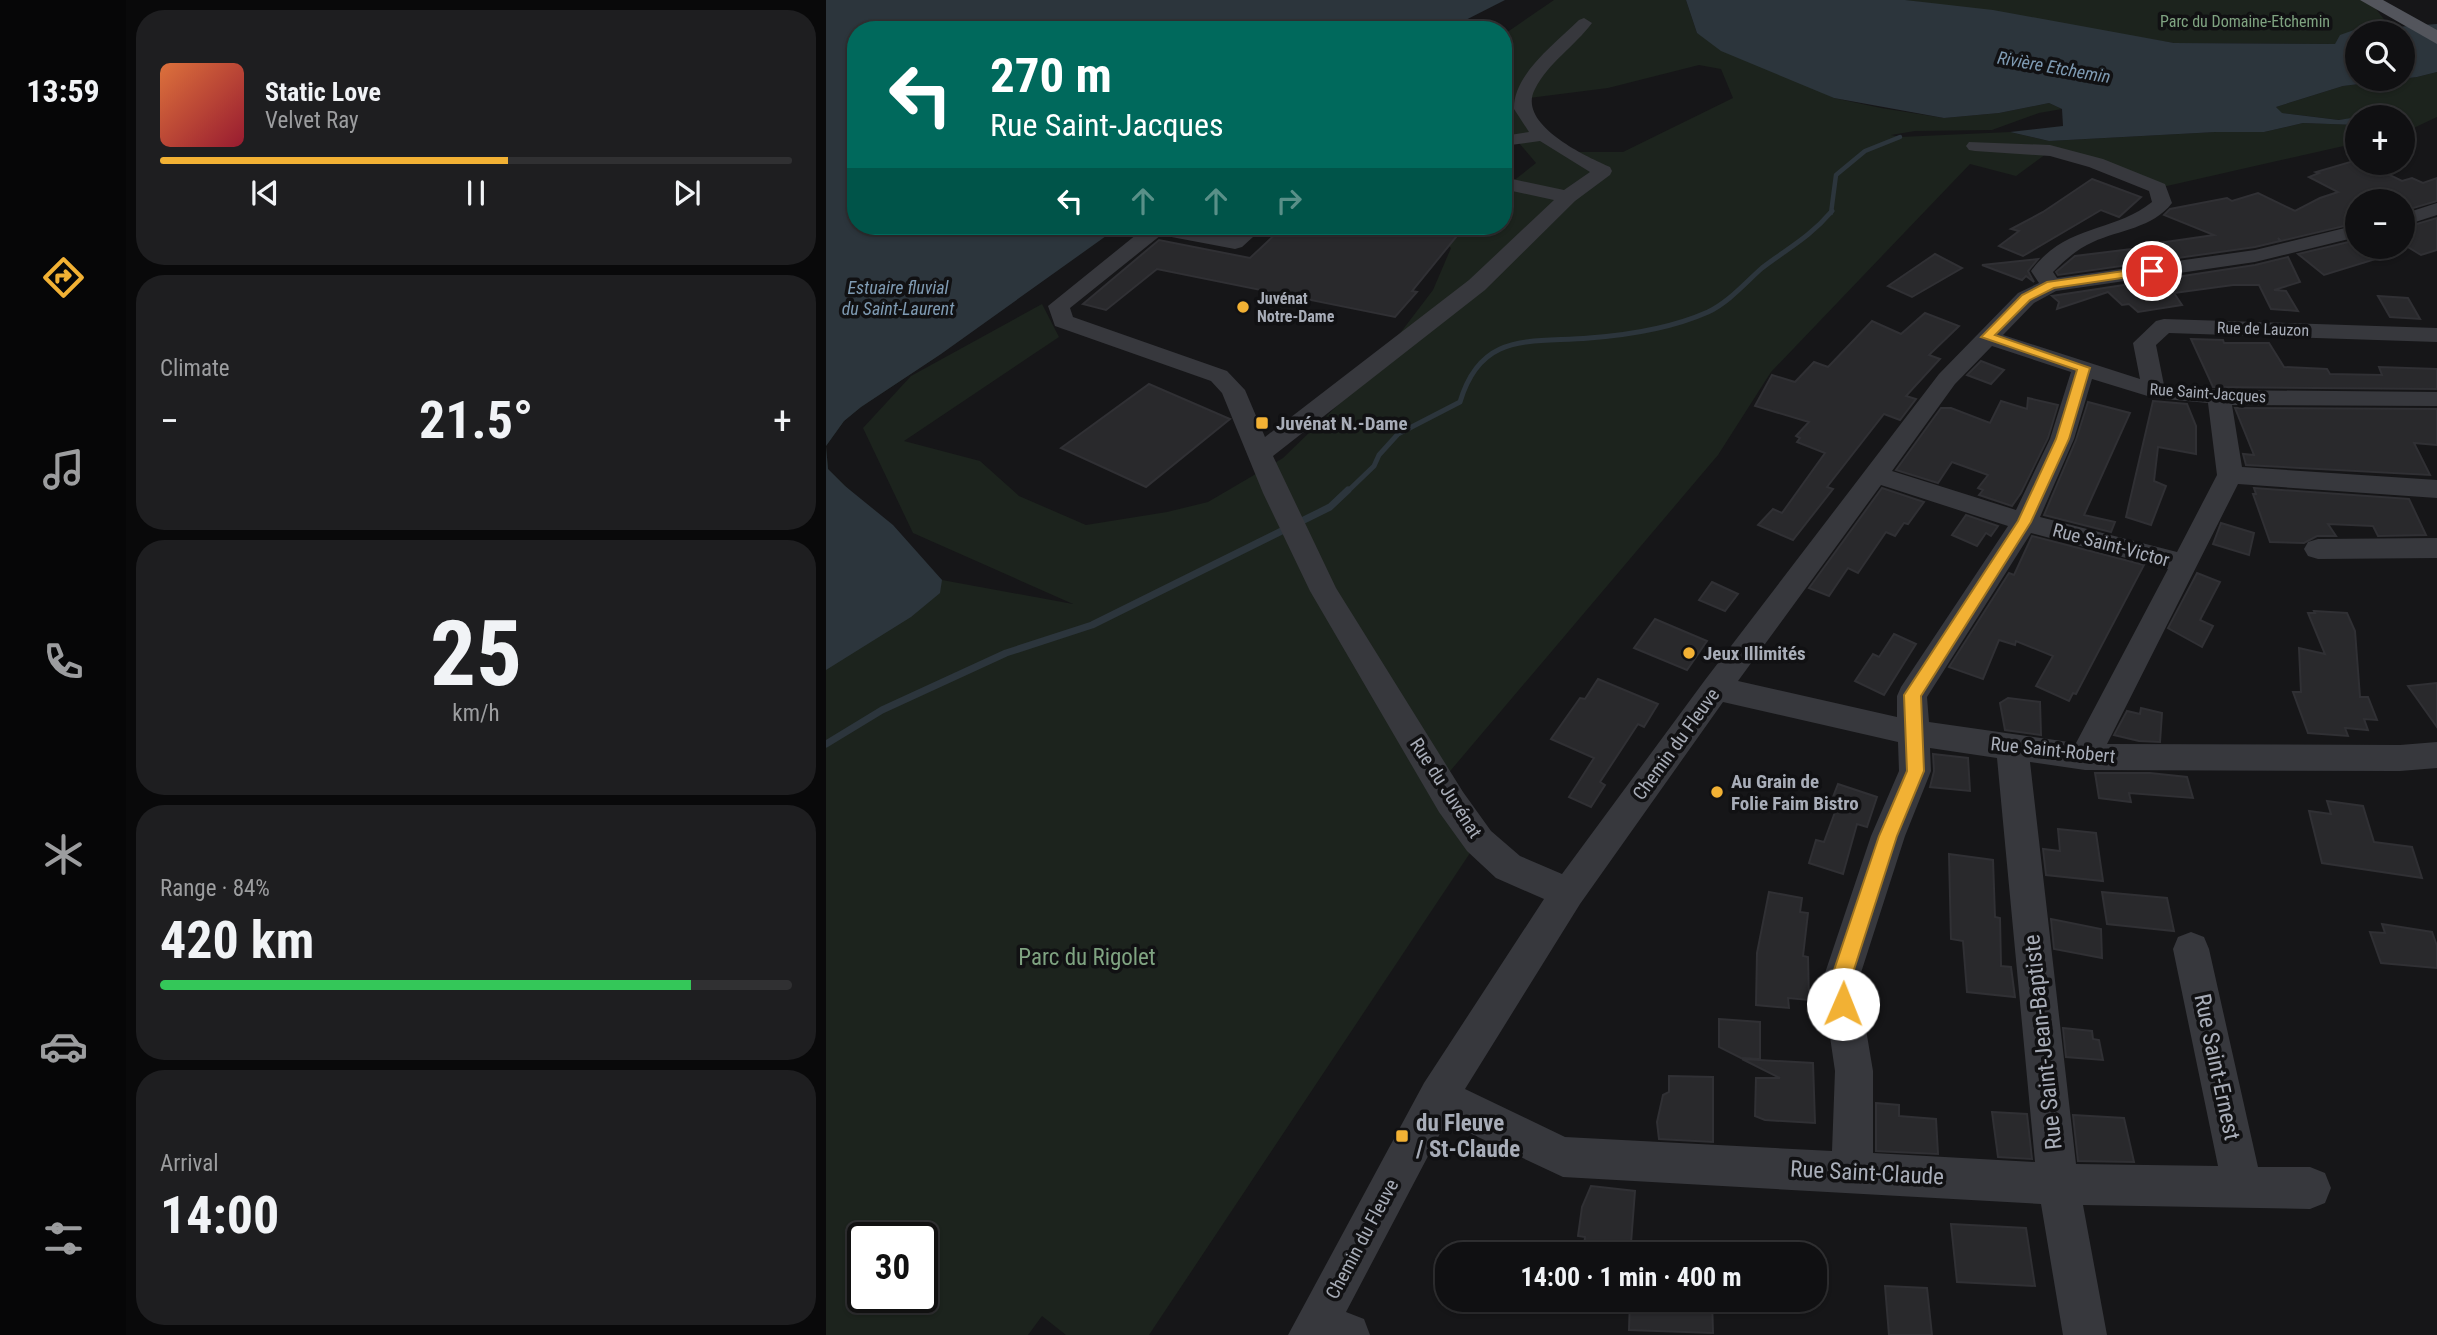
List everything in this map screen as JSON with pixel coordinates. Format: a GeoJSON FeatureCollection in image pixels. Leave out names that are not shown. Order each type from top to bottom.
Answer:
{"type":"FeatureCollection","features":[{"type":"Feature","properties":{"kind":"main road"},"geometry":{"type":"LineString","coordinates":[[2369,0],[2437,37]]}},
{"type":"Feature","properties":{"kind":"street"},"geometry":{"type":"LineString","coordinates":[[1260,454],[1477,285],[1568,197],[1603,171],[1537,132],[1522,109],[1521,99],[1530,81],[1584,23]]}},
{"type":"Feature","properties":{"kind":"street"},"geometry":{"type":"LineString","coordinates":[[1512,140],[1542,135]]}},
{"type":"Feature","properties":{"kind":"street"},"geometry":{"type":"LineString","coordinates":[[1975,146],[2050,151],[2096,163],[2158,188],[2162,203],[2147,217],[2076,242],[2042,271],[2051,285]]}},
{"type":"Feature","properties":{"kind":"street"},"geometry":{"type":"LineString","coordinates":[[1512,185],[1568,197]]}},
{"type":"Feature","properties":{"kind":"street"},"geometry":{"type":"LineString","coordinates":[[2415,216],[2437,209]]}},
{"type":"Feature","properties":{"kind":"street"},"geometry":{"type":"LineString","coordinates":[[2415,220],[2437,228]]}},
{"type":"Feature","properties":{"kind":"street","name":"Chemin du Fleuve"},"geometry":{"type":"LineString","coordinates":[[1324,1333],[1438,1097],[1568,893],[1716,688],[1947,379],[2026,298],[2051,285],[2255,256],[2345,234]]}},
{"type":"Feature","properties":{"kind":"street","name":"Rue du Juvénat"},"geometry":{"type":"LineString","coordinates":[[1148,235],[1059,306],[1063,321],[1219,376],[1233,390],[1276,493],[1324,591],[1451,802],[1479,841],[1507,867],[1568,893]]}},
{"type":"Feature","properties":{"kind":"street","name":"Rue du Juvénat"},"geometry":{"type":"LineString","coordinates":[[1193,235],[1235,243],[1244,235]]}},
{"type":"Feature","properties":{"kind":"street","name":"Rue de Lauzon"},"geometry":{"type":"LineString","coordinates":[[2154,391],[2144,343],[2164,326],[2437,335]]}},
{"type":"Feature","properties":{"kind":"street","name":"Rue Saint-Jacques"},"geometry":{"type":"LineString","coordinates":[[1987,337],[2154,391],[2219,397],[2437,399]]}},
{"type":"Feature","properties":{"kind":"street"},"geometry":{"type":"LineString","coordinates":[[1852,1172],[1854,1071],[1840,982],[1888,836],[1915,771],[1912,695],[2024,522],[2062,439],[2084,368]]}},
{"type":"Feature","properties":{"kind":"street"},"geometry":{"type":"LineString","coordinates":[[2085,757],[2230,475],[2219,397]]}},
{"type":"Feature","properties":{"kind":"street","name":"Rue Saint-Victor"},"geometry":{"type":"LineString","coordinates":[[1875,474],[2024,522],[2186,564]]}},
{"type":"Feature","properties":{"kind":"street"},"geometry":{"type":"LineString","coordinates":[[2230,475],[2437,489]]}},
{"type":"Feature","properties":{"kind":"street"},"geometry":{"type":"LineString","coordinates":[[2318,549],[2437,548]]}},
{"type":"Feature","properties":{"kind":"street","name":"Rue Saint-Robert"},"geometry":{"type":"LineString","coordinates":[[1716,688],[1913,733],[2085,757],[2400,758],[2437,755]]}},
{"type":"Feature","properties":{"kind":"street","name":"Rue Saint-Jean-Baptiste"},"geometry":{"type":"LineString","coordinates":[[2012,747],[2057,1184],[2085,1335]]}},
{"type":"Feature","properties":{"kind":"street","name":"Rue Saint-Ernest"},"geometry":{"type":"LineString","coordinates":[[2191,949],[2242,1185]]}},
{"type":"Feature","properties":{"kind":"street","name":"Rue Saint-Claude"},"geometry":{"type":"LineString","coordinates":[[1438,1097],[1563,1157],[2057,1184],[2310,1188]]}},
{"type":"Feature","properties":{"kind":"green space","name":"Parc du Rigolet"},"geometry":{"type":"Polygon","coordinates":[[[1554,0],[1686,0],[1697,33],[1834,98],[1944,118],[1999,113],[2049,103],[2062,109],[2039,113],[1992,130],[1915,131],[1891,135],[1900,137],[2010,132],[2049,141],[2264,132],[2303,123],[2345,125],[2345,146],[2158,188],[2050,151],[2016,176],[1970,164],[1771,372],[1718,455],[1440,783],[1478,841],[1149,1335],[1066,1335],[1042,1316],[1028,1335],[826,1335],[826,446],[828,469],[942,580],[1073,604],[913,533],[863,428],[911,376],[1042,304],[1059,337],[904,441],[980,461],[1019,496],[1086,525],[1167,512],[1208,502],[1283,458],[1344,399],[1388,349],[1433,290],[1451,248],[1440,237],[1512,235],[1512,182],[1536,163],[1512,135],[1512,29],[1554,0]],[[1699,65],[1608,88],[1529,98],[1526,105],[1542,130],[1577,152],[1623,152],[1733,98],[1721,69],[1699,65]]]}},
{"type":"Feature","properties":{"kind":"green space","name":"Parc du Domaine-Etchemin"},"geometry":{"type":"Polygon","coordinates":[[[1905,0],[2369,0],[2385,21],[2345,21],[2345,40],[2336,44],[2174,43],[1905,0]]]}},
{"type":"Feature","properties":{"kind":"green space"},"geometry":{"type":"Polygon","coordinates":[[[2437,72],[2437,117],[2415,127],[2415,105],[2345,105],[2345,119],[2340,120],[2281,113],[2276,107],[2345,86],[2345,91],[2415,91],[2417,77],[2437,72]]]}},
{"type":"Feature","properties":{"kind":"green space"},"geometry":{"type":"Polygon","coordinates":[[[826,95],[847,187],[847,235],[862,235],[941,354],[844,421],[826,446],[826,95]]]}},
{"type":"Feature","properties":{"kind":"water","name":"Estuaire fluvial du Saint-Laurent"},"geometry":{"type":"Polygon","coordinates":[[[826,0],[1505,0],[1464,21],[847,21],[847,235],[1107,235],[941,354],[861,407],[844,421],[826,446],[826,0]]]}},
{"type":"Feature","properties":{"kind":"water","name":"Rivière Etchemin"},"geometry":{"type":"Polygon","coordinates":[[[1686,0],[1905,0],[1993,10],[2174,43],[2335,44],[2340,35],[2345,33],[2345,86],[2276,107],[2282,113],[2345,119],[2345,125],[2303,123],[2264,132],[2049,141],[2010,132],[2063,126],[2062,109],[2049,103],[1999,113],[1944,118],[1834,98],[1721,51],[1697,33],[1686,0]]]}},
{"type":"Feature","properties":{"kind":"water"},"geometry":{"type":"Polygon","coordinates":[[[2437,24],[2437,72],[2417,77],[2415,26],[2437,24]]]}},
{"type":"Feature","properties":{"kind":"water"},"geometry":{"type":"Polygon","coordinates":[[[826,446],[828,469],[893,525],[942,580],[940,593],[911,617],[826,670],[826,446]]]}},
{"type":"Feature","properties":{"kind":"building"},"geometry":{"type":"Polygon","coordinates":[[[2345,164],[2345,175],[2390,175],[2402,181],[2412,178],[2423,183],[2437,178],[2437,201],[2415,207],[2415,189],[2345,189],[2345,226],[2281,241],[2278,238],[2280,241],[2255,247],[2058,275],[2056,272],[2075,256],[2214,235],[2164,215],[2170,209],[2227,198],[2232,201],[2258,193],[2295,211],[2338,192],[2309,177],[2319,173],[2316,172],[2345,164]]]}},
{"type":"Feature","properties":{"kind":"building"},"geometry":{"type":"Polygon","coordinates":[[[2092,179],[2141,197],[2119,217],[2101,210],[2023,256],[1999,246],[2019,231],[2011,229],[2043,212],[2092,179]]]}},
{"type":"Feature","properties":{"kind":"building"},"geometry":{"type":"Polygon","coordinates":[[[2437,218],[2437,250],[2421,255],[2415,251],[2415,224],[2437,218]]]}},
{"type":"Feature","properties":{"kind":"building"},"geometry":{"type":"Polygon","coordinates":[[[1274,235],[1458,235],[1412,291],[1417,292],[1395,317],[1157,269],[1106,310],[1083,304],[1159,240],[1250,258],[1274,235]]]}},
{"type":"Feature","properties":{"kind":"building"},"geometry":{"type":"Polygon","coordinates":[[[2345,243],[2345,259],[2376,259],[2324,275],[2298,254],[2345,243]]]}},
{"type":"Feature","properties":{"kind":"building"},"geometry":{"type":"Polygon","coordinates":[[[1935,254],[1962,268],[1912,297],[1888,286],[1935,254]]]}},
{"type":"Feature","properties":{"kind":"building"},"geometry":{"type":"Polygon","coordinates":[[[2288,257],[2300,282],[2274,290],[2286,291],[2298,311],[2271,309],[2259,285],[2233,285],[2174,293],[2182,305],[2138,312],[2129,304],[2122,305],[2108,292],[2057,309],[2059,302],[2052,296],[2255,265],[2288,257]]]}},
{"type":"Feature","properties":{"kind":"building"},"geometry":{"type":"Polygon","coordinates":[[[2038,259],[2028,271],[2034,282],[2026,276],[2022,280],[1982,265],[2038,259]]]}},
{"type":"Feature","properties":{"kind":"building"},"geometry":{"type":"Polygon","coordinates":[[[2378,296],[2408,298],[2420,319],[2390,317],[2378,296]]]}},
{"type":"Feature","properties":{"kind":"building"},"geometry":{"type":"Polygon","coordinates":[[[1925,313],[1959,326],[1929,355],[1940,359],[1906,396],[1916,399],[1900,420],[1884,414],[1827,487],[1833,489],[1793,540],[1758,525],[1773,509],[1782,513],[1825,453],[1797,442],[1800,438],[1796,436],[1809,422],[1755,406],[1772,375],[1795,382],[1814,362],[1828,367],[1872,321],[1901,334],[1925,313]]]}},
{"type":"Feature","properties":{"kind":"building"},"geometry":{"type":"Polygon","coordinates":[[[2191,339],[2223,340],[2224,343],[2269,343],[2284,367],[2327,369],[2330,374],[2382,375],[2379,367],[2437,369],[2437,389],[2213,387],[2191,339]]]}},
{"type":"Feature","properties":{"kind":"building"},"geometry":{"type":"Polygon","coordinates":[[[1981,361],[2004,370],[1991,384],[1967,375],[1981,361]]]}},
{"type":"Feature","properties":{"kind":"building"},"geometry":{"type":"Polygon","coordinates":[[[1149,384],[1230,419],[1146,487],[1061,448],[1149,384]]]}},
{"type":"Feature","properties":{"kind":"building"},"geometry":{"type":"Polygon","coordinates":[[[2028,398],[2058,405],[2048,438],[2012,506],[1979,495],[1983,490],[1978,488],[1988,475],[1952,462],[1938,483],[1896,470],[1941,408],[1951,408],[1990,423],[2001,401],[2027,409],[2028,398]]]}},
{"type":"Feature","properties":{"kind":"building"},"geometry":{"type":"Polygon","coordinates":[[[2153,401],[2187,404],[2196,426],[2196,454],[2158,447],[2154,481],[2166,486],[2151,525],[2126,517],[2153,401]]]}},
{"type":"Feature","properties":{"kind":"building"},"geometry":{"type":"Polygon","coordinates":[[[2088,402],[2130,413],[2084,515],[2115,522],[2111,532],[2044,515],[2076,440],[2088,402]]]}},
{"type":"Feature","properties":{"kind":"building"},"geometry":{"type":"Polygon","coordinates":[[[2235,408],[2437,409],[2437,445],[2414,443],[2430,475],[2246,465],[2243,454],[2254,455],[2235,408]]]}},
{"type":"Feature","properties":{"kind":"building"},"geometry":{"type":"Polygon","coordinates":[[[1882,488],[1924,502],[1908,524],[1904,523],[1895,536],[1886,532],[1858,573],[1848,568],[1829,596],[1809,588],[1882,488]]]}},
{"type":"Feature","properties":{"kind":"building"},"geometry":{"type":"Polygon","coordinates":[[[2254,488],[2409,499],[2426,535],[2378,536],[2373,526],[2328,524],[2336,536],[2317,536],[2304,543],[2270,542],[2253,494],[2256,494],[2254,488]]]}},
{"type":"Feature","properties":{"kind":"building"},"geometry":{"type":"Polygon","coordinates":[[[1966,515],[1998,526],[1991,536],[1986,533],[1977,546],[1952,535],[1966,515]]]}},
{"type":"Feature","properties":{"kind":"building"},"geometry":{"type":"Polygon","coordinates":[[[2221,523],[2254,533],[2249,555],[2213,544],[2221,523]]]}},
{"type":"Feature","properties":{"kind":"building"},"geometry":{"type":"Polygon","coordinates":[[[2032,536],[2144,565],[2076,694],[2073,693],[2069,701],[2036,686],[2053,656],[2016,641],[2015,645],[1999,640],[1983,679],[1949,667],[2009,573],[2014,575],[2032,536]]]}},
{"type":"Feature","properties":{"kind":"building"},"geometry":{"type":"Polygon","coordinates":[[[2197,573],[2220,582],[2200,620],[2213,626],[2202,647],[2168,628],[2197,573]]]}},
{"type":"Feature","properties":{"kind":"building"},"geometry":{"type":"Polygon","coordinates":[[[1712,582],[1738,594],[1725,611],[1699,600],[1712,582]]]}},
{"type":"Feature","properties":{"kind":"building"},"geometry":{"type":"Polygon","coordinates":[[[2314,611],[2347,613],[2355,631],[2360,697],[2368,697],[2377,720],[2364,719],[2368,730],[2345,728],[2348,736],[2308,733],[2293,692],[2301,692],[2299,648],[2325,654],[2308,613],[2315,613],[2314,611]]]}},
{"type":"Feature","properties":{"kind":"building"},"geometry":{"type":"Polygon","coordinates":[[[1655,619],[1707,641],[1687,670],[1634,648],[1655,619]]]}},
{"type":"Feature","properties":{"kind":"building"},"geometry":{"type":"Polygon","coordinates":[[[1894,634],[1916,644],[1884,695],[1855,681],[1873,654],[1879,657],[1894,634]]]}},
{"type":"Feature","properties":{"kind":"building"},"geometry":{"type":"Polygon","coordinates":[[[1598,679],[1658,704],[1644,727],[1638,724],[1600,782],[1605,785],[1591,807],[1569,797],[1594,758],[1551,739],[1580,698],[1585,699],[1598,679]]]}},
{"type":"Feature","properties":{"kind":"building"},"geometry":{"type":"Polygon","coordinates":[[[2437,683],[2437,727],[2408,686],[2437,683]]]}},
{"type":"Feature","properties":{"kind":"building"},"geometry":{"type":"Polygon","coordinates":[[[2008,698],[2040,702],[2041,735],[2005,730],[2000,703],[2008,698]]]}},
{"type":"Feature","properties":{"kind":"building"},"geometry":{"type":"Polygon","coordinates":[[[2141,708],[2162,713],[2160,742],[2139,741],[2114,735],[2127,711],[2140,714],[2141,708]]]}},
{"type":"Feature","properties":{"kind":"building"},"geometry":{"type":"Polygon","coordinates":[[[1933,754],[1968,758],[1970,791],[1930,787],[1934,771],[1933,754]]]}},
{"type":"Feature","properties":{"kind":"building"},"geometry":{"type":"Polygon","coordinates":[[[2095,773],[2150,773],[2187,777],[2193,798],[2129,793],[2131,802],[2099,798],[2095,773]]]}},
{"type":"Feature","properties":{"kind":"building"},"geometry":{"type":"Polygon","coordinates":[[[1838,784],[1877,797],[1867,827],[1857,824],[1843,874],[1809,863],[1816,840],[1824,842],[1838,804],[1831,802],[1838,784]]]}},
{"type":"Feature","properties":{"kind":"building"},"geometry":{"type":"Polygon","coordinates":[[[2327,801],[2363,806],[2374,842],[2412,847],[2422,878],[2322,863],[2309,811],[2331,814],[2327,801]]]}},
{"type":"Feature","properties":{"kind":"building"},"geometry":{"type":"Polygon","coordinates":[[[2058,829],[2096,833],[2103,881],[2046,875],[2043,849],[2060,851],[2058,829]]]}},
{"type":"Feature","properties":{"kind":"building"},"geometry":{"type":"Polygon","coordinates":[[[1949,854],[1993,860],[1995,917],[2000,918],[2001,966],[2011,967],[2015,997],[1967,992],[1963,941],[1951,939],[1949,854]]]}},
{"type":"Feature","properties":{"kind":"building"},"geometry":{"type":"Polygon","coordinates":[[[1769,892],[1802,898],[1800,912],[1808,913],[1803,956],[1808,957],[1809,1000],[1788,998],[1789,1008],[1756,1005],[1757,953],[1769,892]]]}},
{"type":"Feature","properties":{"kind":"building"},"geometry":{"type":"Polygon","coordinates":[[[2102,892],[2167,898],[2174,931],[2107,924],[2102,892]]]}},
{"type":"Feature","properties":{"kind":"building"},"geometry":{"type":"Polygon","coordinates":[[[2051,919],[2101,929],[2102,958],[2054,949],[2051,919]]]}},
{"type":"Feature","properties":{"kind":"building"},"geometry":{"type":"Polygon","coordinates":[[[2382,924],[2432,932],[2437,946],[2437,968],[2381,963],[2370,932],[2385,933],[2382,924]]]}},
{"type":"Feature","properties":{"kind":"building"},"geometry":{"type":"Polygon","coordinates":[[[1719,1019],[1760,1022],[1760,1059],[1741,1058],[1719,1047],[1719,1019]]]}},
{"type":"Feature","properties":{"kind":"building"},"geometry":{"type":"Polygon","coordinates":[[[2063,1028],[2092,1031],[2093,1039],[2099,1040],[2103,1060],[2066,1057],[2063,1028]]]}},
{"type":"Feature","properties":{"kind":"building"},"geometry":{"type":"Polygon","coordinates":[[[1742,1059],[1813,1063],[1815,1123],[1765,1120],[1755,1116],[1756,1078],[1780,1078],[1742,1059]]]}},
{"type":"Feature","properties":{"kind":"building"},"geometry":{"type":"Polygon","coordinates":[[[1669,1076],[1713,1077],[1713,1142],[1659,1139],[1657,1122],[1663,1095],[1669,1092],[1669,1076]]]}},
{"type":"Feature","properties":{"kind":"building"},"geometry":{"type":"Polygon","coordinates":[[[1876,1103],[1899,1105],[1899,1116],[1936,1119],[1938,1154],[1876,1151],[1876,1103]]]}},
{"type":"Feature","properties":{"kind":"building"},"geometry":{"type":"Polygon","coordinates":[[[1992,1112],[2027,1114],[2032,1159],[1998,1157],[1992,1112]]]}},
{"type":"Feature","properties":{"kind":"building"},"geometry":{"type":"Polygon","coordinates":[[[2073,1115],[2124,1118],[2134,1162],[2078,1161],[2073,1115]]]}},
{"type":"Feature","properties":{"kind":"building"},"geometry":{"type":"Polygon","coordinates":[[[1591,1186],[1635,1191],[1631,1242],[1584,1242],[1585,1237],[1578,1236],[1582,1207],[1591,1186]]]}},
{"type":"Feature","properties":{"kind":"building"},"geometry":{"type":"Polygon","coordinates":[[[1951,1224],[2026,1228],[2035,1286],[1957,1282],[1951,1224]]]}},
{"type":"Feature","properties":{"kind":"building"},"geometry":{"type":"Polygon","coordinates":[[[1885,1286],[1927,1288],[1932,1335],[1889,1335],[1885,1286]]]}},
{"type":"Feature","properties":{"kind":"building"},"geometry":{"type":"Polygon","coordinates":[[[1630,1312],[1712,1312],[1713,1333],[1629,1330],[1630,1312]]]}},
{"type":"Feature","properties":{"kind":"waterway"},"geometry":{"type":"LineString","coordinates":[[1831,212],[1836,175],[1865,151],[1900,137]]}},
{"type":"Feature","properties":{"kind":"waterway"},"geometry":{"type":"LineString","coordinates":[[1347,492],[1374,466],[1379,455],[1398,434],[1460,402],[1469,379],[1494,352],[1510,345],[1528,342],[1635,333],[1708,312],[1807,236],[1831,212]]}},
{"type":"Feature","properties":{"kind":"waterway"},"geometry":{"type":"LineString","coordinates":[[826,744],[882,710],[1006,653],[1092,625],[1330,507],[1348,490]]}},
{"type":"Feature","properties":{"kind":"place","name":"Juvénat Notre-Dame"},"geometry":{"type":"Point","coordinates":[1243,307]}},
{"type":"Feature","properties":{"kind":"place","name":"Juvénat N.-Dame"},"geometry":{"type":"Point","coordinates":[1262,423]}},
{"type":"Feature","properties":{"kind":"place","name":"Jeux Illimités"},"geometry":{"type":"Point","coordinates":[1689,653]}},
{"type":"Feature","properties":{"kind":"place","name":"Au Grain de Folie Faim Bistro"},"geometry":{"type":"Point","coordinates":[1717,792]}},
{"type":"Feature","properties":{"kind":"place","name":"du Fleuve / St-Claude"},"geometry":{"type":"Point","coordinates":[1402,1136]}},
{"type":"Feature","properties":{"kind":"route"},"geometry":{"type":"LineString","coordinates":[[1843,1004],[1840,982],[1888,836],[1915,771],[1912,695],[2024,522],[2062,439],[2084,368],[1987,337],[2026,298],[2051,285],[2152,271]]}}]}
